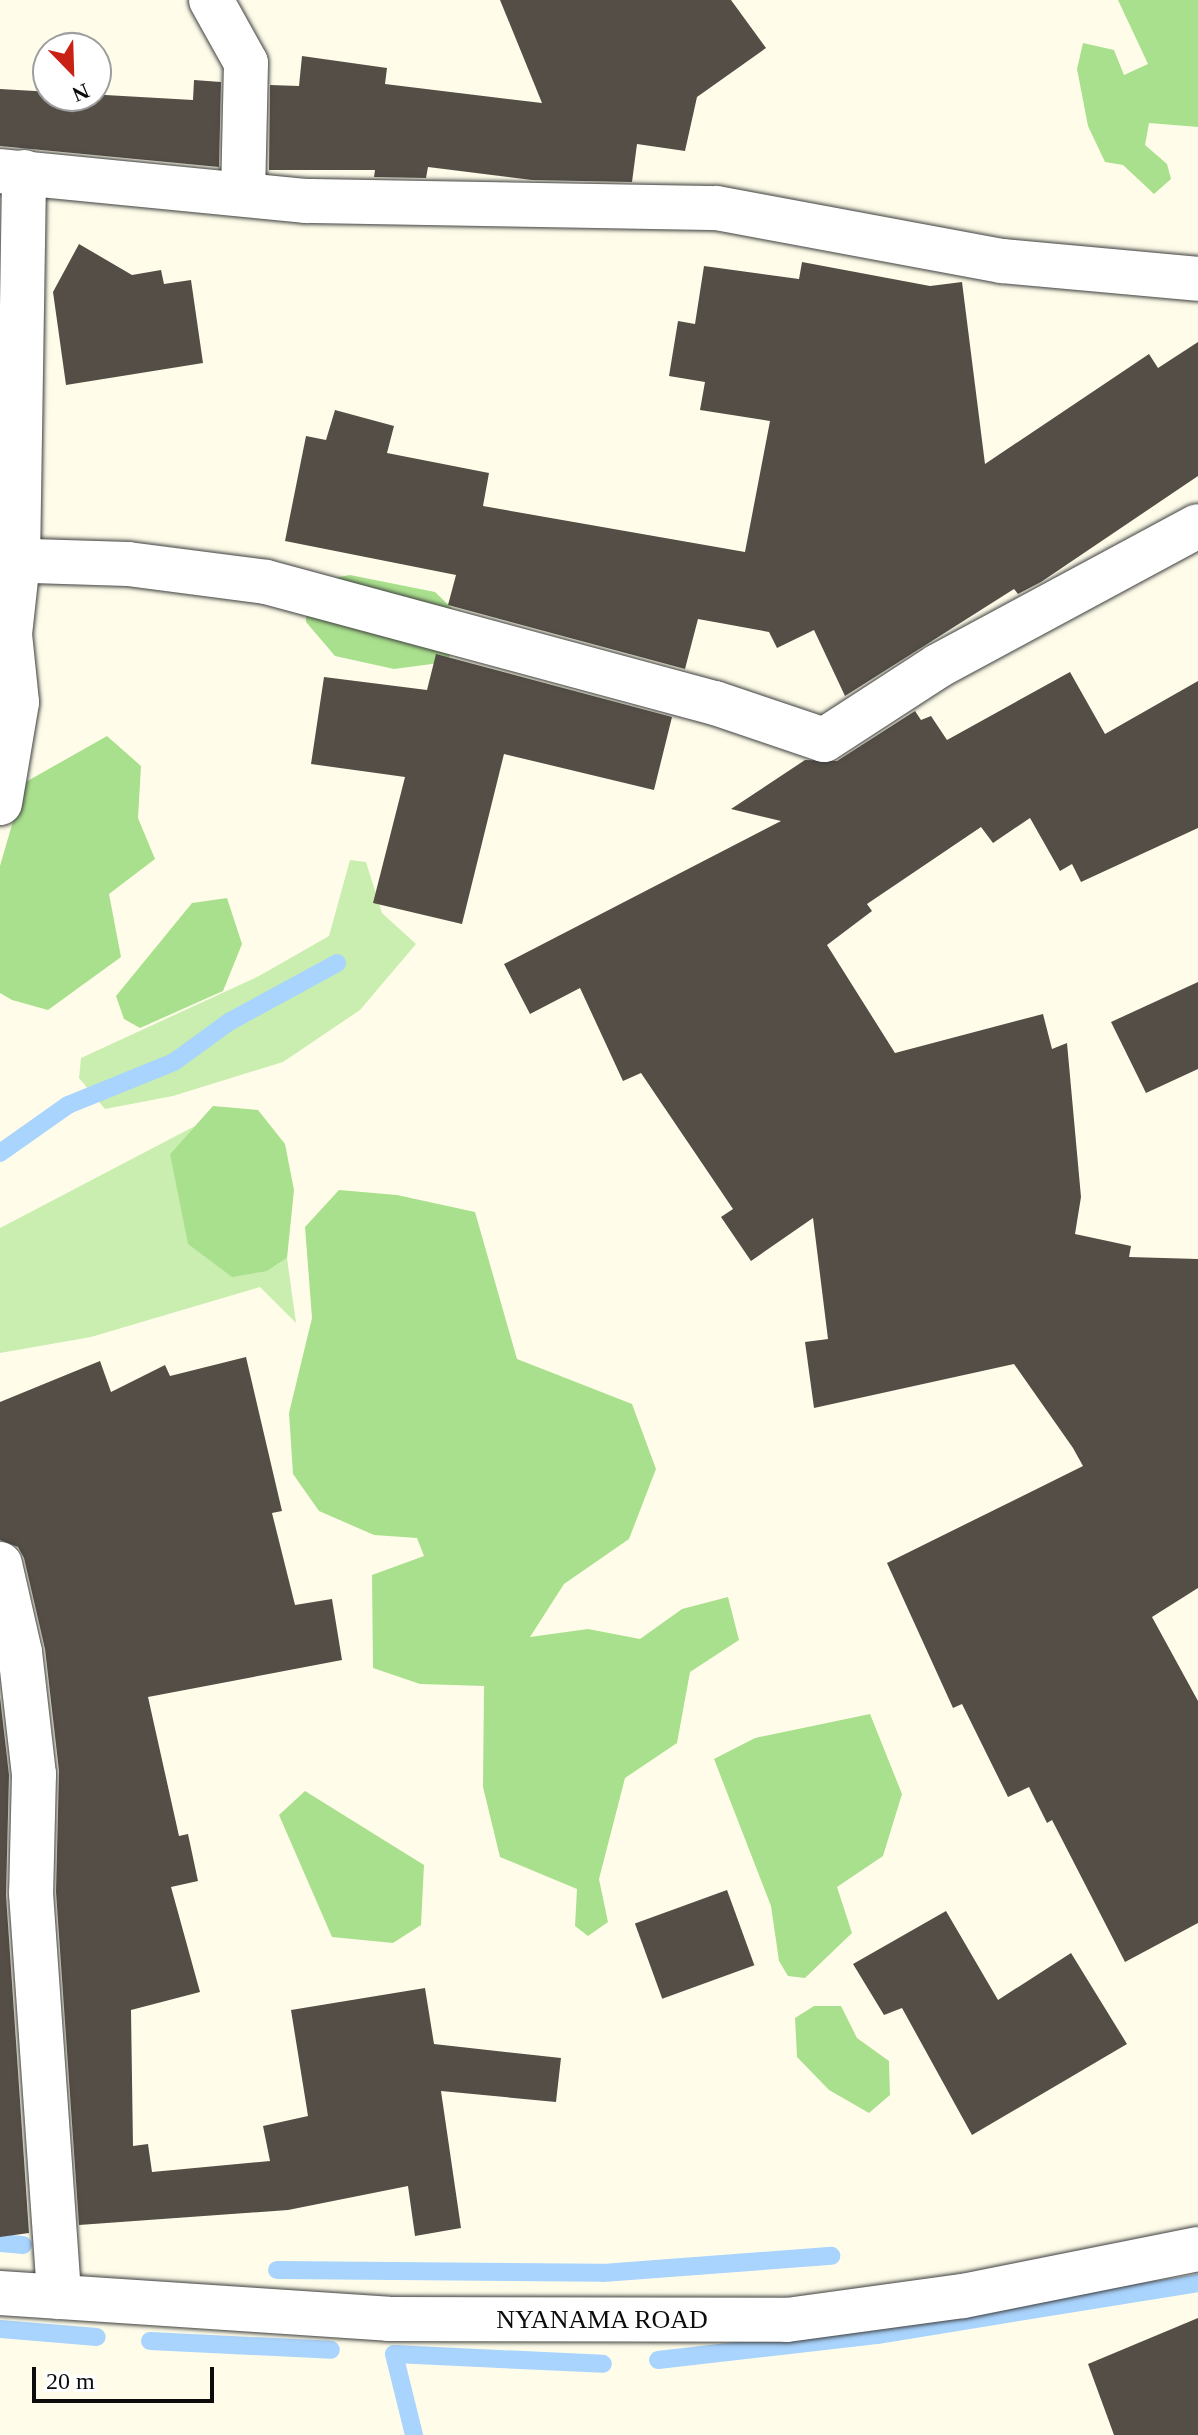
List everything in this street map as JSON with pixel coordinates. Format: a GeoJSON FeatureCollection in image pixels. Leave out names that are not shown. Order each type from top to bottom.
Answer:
{"type":"FeatureCollection","features":[{"type":"Feature","properties":{"kind":"street"},"geometry":{"type":"LineString","coordinates":[[211,0],[246,63],[243,193]]}},
{"type":"Feature","properties":{"kind":"street"},"geometry":{"type":"LineString","coordinates":[[0,803],[17,702],[10,634],[9,561],[12,172],[306,201],[716,208],[1002,261],[1198,279]]}},
{"type":"Feature","properties":{"kind":"street"},"geometry":{"type":"LineString","coordinates":[[9,561],[128,564],[274,583],[715,703],[824,740],[938,666],[1198,526]]}},
{"type":"Feature","properties":{"kind":"street"},"geometry":{"type":"LineString","coordinates":[[0,1564],[20,1652],[34,1774],[31,1893],[44,1999],[59,2297]]}},
{"type":"Feature","properties":{"kind":"street","name":"NYANAMA ROAD"},"geometry":{"type":"LineString","coordinates":[[0,2293],[388,2319],[787,2320],[963,2296],[1198,2249]]}},
{"type":"Feature","properties":{"kind":"green space"},"geometry":{"type":"Polygon","coordinates":[[[1118,0],[1198,0],[1198,127],[1149,123],[1145,145],[1167,164],[1171,179],[1154,194],[1123,165],[1105,162],[1088,126],[1077,69],[1083,43],[1114,50],[1124,75],[1148,64],[1118,0]]]}},
{"type":"Feature","properties":{"kind":"green space"},"geometry":{"type":"Polygon","coordinates":[[[350,575],[435,592],[465,621],[447,662],[394,669],[335,656],[306,622],[306,583],[350,575]]]}},
{"type":"Feature","properties":{"kind":"green space"},"geometry":{"type":"Polygon","coordinates":[[[107,736],[141,766],[138,818],[155,859],[109,894],[121,957],[48,1010],[12,1000],[0,993],[0,866],[24,783],[107,736]]]}},
{"type":"Feature","properties":{"kind":"green space"},"geometry":{"type":"Polygon","coordinates":[[[350,860],[366,862],[382,913],[416,944],[360,1010],[283,1062],[173,1096],[105,1109],[79,1078],[81,1058],[259,976],[329,936],[350,860]]]}},
{"type":"Feature","properties":{"kind":"green space"},"geometry":{"type":"Polygon","coordinates":[[[227,898],[242,944],[223,991],[140,1028],[124,1019],[116,996],[192,903],[227,898]]]}},
{"type":"Feature","properties":{"kind":"green space"},"geometry":{"type":"Polygon","coordinates":[[[213,1106],[258,1110],[285,1144],[294,1190],[287,1258],[267,1271],[232,1277],[188,1244],[170,1154],[213,1106]]]}},
{"type":"Feature","properties":{"kind":"green space"},"geometry":{"type":"Polygon","coordinates":[[[195,1126],[170,1154],[267,1271],[287,1258],[296,1323],[260,1287],[91,1337],[0,1353],[0,1228],[195,1126]]]}},
{"type":"Feature","properties":{"kind":"green space"},"geometry":{"type":"Polygon","coordinates":[[[339,1190],[397,1195],[475,1212],[517,1359],[632,1404],[656,1469],[629,1539],[564,1584],[530,1637],[588,1629],[640,1639],[682,1609],[728,1597],[739,1640],[690,1672],[677,1743],[625,1778],[599,1879],[608,1922],[588,1936],[575,1926],[577,1889],[500,1857],[483,1787],[484,1686],[420,1684],[373,1668],[372,1575],[424,1556],[417,1538],[374,1535],[319,1511],[293,1474],[289,1413],[312,1318],[305,1227],[339,1190]]]}},
{"type":"Feature","properties":{"kind":"green space"},"geometry":{"type":"Polygon","coordinates":[[[870,1714],[902,1794],[883,1856],[837,1887],[852,1933],[805,1978],[788,1976],[779,1961],[771,1906],[714,1759],[755,1738],[870,1714]]]}},
{"type":"Feature","properties":{"kind":"green space"},"geometry":{"type":"Polygon","coordinates":[[[305,1791],[424,1865],[421,1925],[393,1943],[332,1937],[279,1815],[305,1791]]]}},
{"type":"Feature","properties":{"kind":"green space"},"geometry":{"type":"Polygon","coordinates":[[[814,2006],[841,2006],[857,2038],[889,2061],[890,2095],[869,2113],[829,2090],[797,2057],[795,2018],[814,2006]]]}},
{"type":"Feature","properties":{"kind":"building"},"geometry":{"type":"Polygon","coordinates":[[[500,0],[731,0],[766,48],[697,97],[685,151],[637,144],[632,182],[532,180],[428,167],[426,178],[374,177],[375,170],[269,170],[270,85],[299,86],[302,56],[387,68],[385,84],[542,103],[500,0]]]}},
{"type":"Feature","properties":{"kind":"building"},"geometry":{"type":"Polygon","coordinates":[[[194,80],[221,82],[219,167],[0,146],[0,89],[32,91],[32,112],[112,112],[112,95],[193,100],[194,80]]]}},
{"type":"Feature","properties":{"kind":"building"},"geometry":{"type":"Polygon","coordinates":[[[79,244],[132,275],[161,270],[164,284],[191,280],[203,363],[66,385],[53,292],[79,244]]]}},
{"type":"Feature","properties":{"kind":"building"},"geometry":{"type":"Polygon","coordinates":[[[802,262],[930,286],[962,282],[985,464],[1149,354],[1158,368],[1198,342],[1198,476],[1041,582],[1018,594],[1014,589],[845,696],[814,630],[777,648],[769,632],[698,619],[685,669],[448,605],[456,575],[285,541],[306,436],[326,440],[335,410],[394,426],[387,453],[489,473],[483,506],[745,552],[770,421],[700,410],[705,382],[669,376],[678,321],[695,324],[704,266],[799,279],[802,262]]]}},
{"type":"Feature","properties":{"kind":"building"},"geometry":{"type":"Polygon","coordinates":[[[436,654],[672,717],[654,790],[504,754],[462,924],[373,903],[405,777],[311,764],[324,677],[427,690],[436,654]]]}},
{"type":"Feature","properties":{"kind":"building"},"geometry":{"type":"Polygon","coordinates":[[[1070,672],[1105,734],[1198,681],[1198,828],[1081,882],[1072,864],[1060,871],[1030,818],[993,843],[981,827],[867,904],[872,911],[827,945],[895,1053],[1043,1014],[1052,1049],[1067,1043],[1081,1197],[1075,1234],[1131,1246],[1129,1257],[1198,1259],[1198,1588],[1152,1617],[1198,1701],[1198,1923],[1125,1962],[1052,1820],[1047,1823],[1029,1787],[1008,1797],[962,1704],[953,1708],[887,1563],[1083,1466],[1073,1448],[1014,1364],[814,1408],[805,1342],[828,1339],[813,1218],[751,1261],[721,1217],[733,1209],[641,1073],[623,1081],[580,988],[530,1014],[504,964],[781,821],[731,809],[805,760],[837,761],[915,711],[921,720],[931,716],[947,740],[1070,672]]]}},
{"type":"Feature","properties":{"kind":"building"},"geometry":{"type":"Polygon","coordinates":[[[1198,982],[1198,1069],[1146,1093],[1111,1022],[1198,982]]]}},
{"type":"Feature","properties":{"kind":"building"},"geometry":{"type":"Polygon","coordinates":[[[246,1357],[282,1511],[272,1513],[295,1605],[332,1599],[342,1660],[148,1697],[179,1836],[188,1834],[198,1881],[171,1887],[200,1992],[131,2010],[133,2146],[148,2144],[152,2172],[270,2161],[263,2126],[308,2116],[291,2010],[425,1988],[434,2044],[561,2058],[556,2102],[441,2091],[461,2228],[415,2236],[408,2186],[288,2210],[79,2225],[56,1892],[59,1771],[45,1649],[24,1558],[18,1547],[0,1540],[0,1402],[100,1361],[111,1392],[165,1365],[170,1376],[246,1357]]]}},
{"type":"Feature","properties":{"kind":"building"},"geometry":{"type":"Polygon","coordinates":[[[0,1697],[9,1775],[6,1895],[29,2233],[0,2237],[0,1697]]]}},
{"type":"Feature","properties":{"kind":"building"},"geometry":{"type":"Polygon","coordinates":[[[727,1890],[754,1965],[662,1999],[635,1924],[727,1890]]]}},
{"type":"Feature","properties":{"kind":"building"},"geometry":{"type":"Polygon","coordinates":[[[946,1911],[998,2000],[1071,1953],[1127,2044],[972,2135],[902,2008],[884,2015],[853,1964],[946,1911]]]}},
{"type":"Feature","properties":{"kind":"building"},"geometry":{"type":"Polygon","coordinates":[[[1198,2318],[1198,2435],[1114,2435],[1088,2364],[1198,2318]]]}},
{"type":"Feature","properties":{"kind":"waterway"},"geometry":{"type":"LineString","coordinates":[[0,1153],[68,1105],[174,1062],[229,1022],[337,963]]}},
{"type":"Feature","properties":{"kind":"waterway"},"geometry":{"type":"LineString","coordinates":[[0,2243],[23,2245]]}},
{"type":"Feature","properties":{"kind":"waterway"},"geometry":{"type":"LineString","coordinates":[[277,2270],[603,2273],[831,2256]]}},
{"type":"Feature","properties":{"kind":"waterway"},"geometry":{"type":"LineString","coordinates":[[658,2360],[877,2335],[1198,2283]]}},
{"type":"Feature","properties":{"kind":"waterway"},"geometry":{"type":"LineString","coordinates":[[0,2329],[97,2337]]}},
{"type":"Feature","properties":{"kind":"waterway"},"geometry":{"type":"LineString","coordinates":[[150,2341],[331,2350]]}},
{"type":"Feature","properties":{"kind":"waterway"},"geometry":{"type":"LineString","coordinates":[[414,2435],[394,2354],[603,2364]]}}]}
